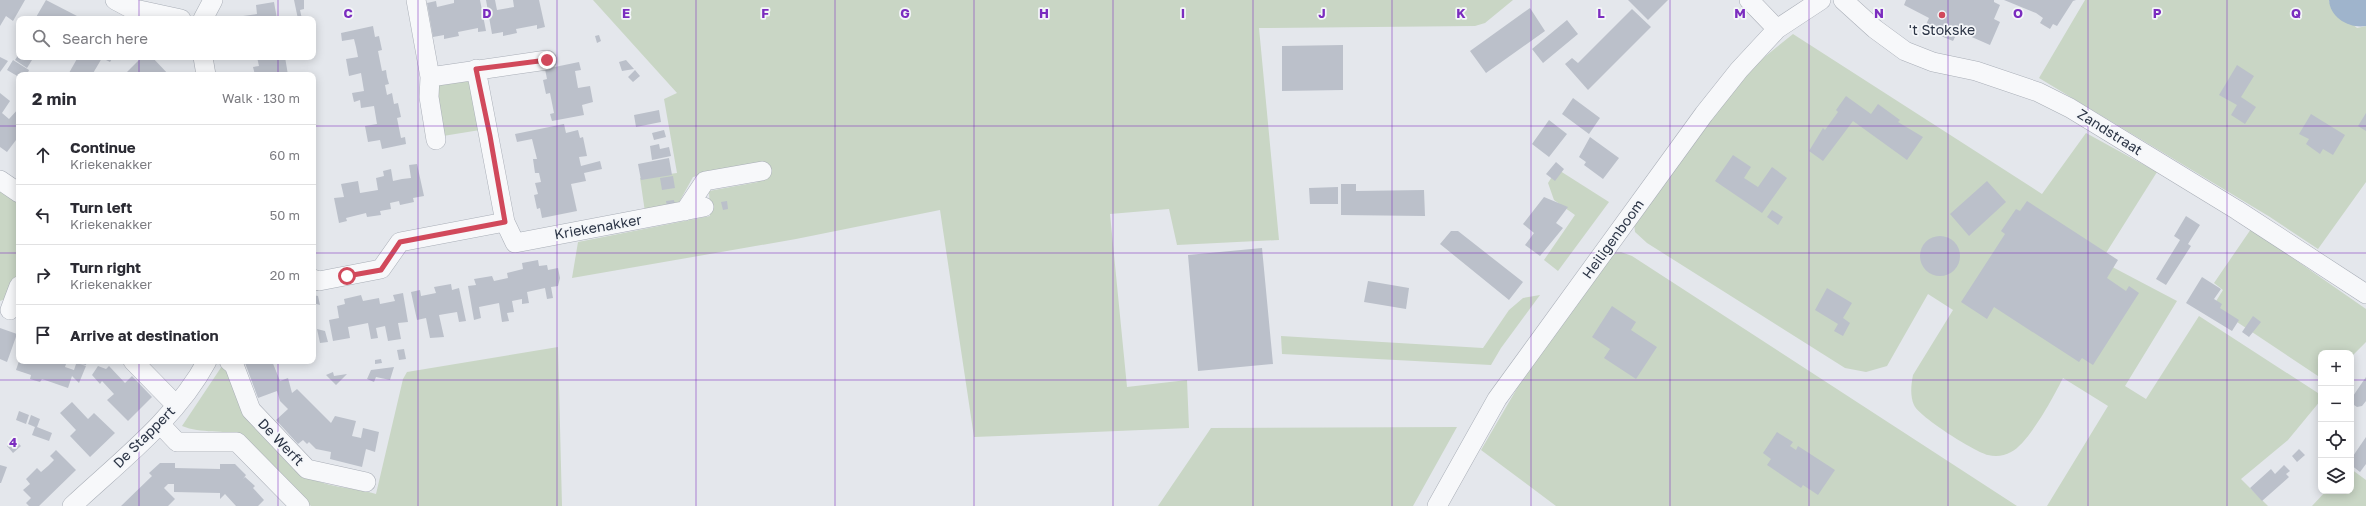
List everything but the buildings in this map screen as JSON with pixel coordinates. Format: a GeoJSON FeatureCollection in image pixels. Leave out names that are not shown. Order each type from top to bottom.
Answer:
{"type":"FeatureCollection","features":[{"type":"Feature","properties":{"kind":"street"},"geometry":{"type":"LineString","coordinates":[[115,0],[130,8],[167,16]]}},
{"type":"Feature","properties":{"kind":"street"},"geometry":{"type":"LineString","coordinates":[[205,16],[213,0]]}},
{"type":"Feature","properties":{"kind":"street"},"geometry":{"type":"LineString","coordinates":[[416,0],[430,77],[429,97],[436,140]]}},
{"type":"Feature","properties":{"kind":"street"},"geometry":{"type":"LineString","coordinates":[[1750,0],[1777,29]]}},
{"type":"Feature","properties":{"kind":"street","name":"Heiligenboom"},"geometry":{"type":"LineString","coordinates":[[1437,506],[1497,399],[1704,114],[1738,70],[1777,29],[1821,0]]}},
{"type":"Feature","properties":{"kind":"street","name":"Zandstraat"},"geometry":{"type":"LineString","coordinates":[[1843,0],[1875,29],[1905,51],[1933,62],[1976,71],[2038,92],[2070,108],[2237,210],[2366,294]]}},
{"type":"Feature","properties":{"kind":"street"},"geometry":{"type":"LineString","coordinates":[[204,60],[206,72]]}},
{"type":"Feature","properties":{"kind":"street"},"geometry":{"type":"LineString","coordinates":[[430,77],[476,69],[547,60]]}},
{"type":"Feature","properties":{"kind":"street","name":"Kriekenakker"},"geometry":{"type":"LineString","coordinates":[[476,69],[490,136],[505,222],[515,243],[704,207]]}},
{"type":"Feature","properties":{"kind":"street"},"geometry":{"type":"LineString","coordinates":[[685,211],[706,181],[762,170]]}},
{"type":"Feature","properties":{"kind":"street"},"geometry":{"type":"LineString","coordinates":[[0,180],[16,191]]}},
{"type":"Feature","properties":{"kind":"street"},"geometry":{"type":"LineString","coordinates":[[316,280],[319,281],[381,270],[400,242],[505,222]]}},
{"type":"Feature","properties":{"kind":"street"},"geometry":{"type":"LineString","coordinates":[[10,310],[16,294]]}},
{"type":"Feature","properties":{"kind":"street"},"geometry":{"type":"LineString","coordinates":[[136,364],[176,405]]}},
{"type":"Feature","properties":{"kind":"street","name":"De Stappert"},"geometry":{"type":"LineString","coordinates":[[72,506],[160,424],[197,380],[205,364]]}},
{"type":"Feature","properties":{"kind":"street","name":"De Werft"},"geometry":{"type":"LineString","coordinates":[[234,364],[251,410],[307,469],[366,482]]}},
{"type":"Feature","properties":{"kind":"street"},"geometry":{"type":"LineString","coordinates":[[160,424],[176,442],[237,442],[300,506]]}},
{"type":"Feature","properties":{"kind":"green space"},"geometry":{"type":"Polygon","coordinates":[[[593,0],[1513,0],[1485,23],[1475,26],[1259,28],[1279,240],[1177,245],[1169,209],[1110,214],[1127,387],[1187,380],[1189,428],[974,437],[940,210],[796,239],[572,278],[578,242],[710,216],[709,191],[758,182],[746,165],[693,177],[677,206],[645,212],[640,178],[677,173],[664,99],[677,93],[593,0]]]}},
{"type":"Feature","properties":{"kind":"green space"},"geometry":{"type":"Polygon","coordinates":[[[2085,0],[2329,0],[2329,2],[2357,28],[2366,26],[2366,182],[2318,249],[2270,217],[2039,78],[2085,0]]]}},
{"type":"Feature","properties":{"kind":"green space"},"geometry":{"type":"Polygon","coordinates":[[[1793,34],[2042,194],[2086,133],[2157,172],[2101,261],[2177,301],[2125,386],[2146,399],[2199,316],[2318,393],[2318,404],[2288,440],[2241,479],[2268,506],[2047,506],[2108,406],[2063,378],[2054,396],[2033,429],[2018,447],[2003,455],[1988,455],[1972,448],[1936,425],[1914,405],[1911,390],[1913,375],[1953,310],[1928,294],[1887,366],[1866,372],[1845,368],[1647,243],[1635,232],[1634,224],[1741,76],[1793,34]]]}},
{"type":"Feature","properties":{"kind":"green space"},"geometry":{"type":"Polygon","coordinates":[[[463,77],[471,83],[480,130],[443,136],[435,95],[439,83],[463,77]]]}},
{"type":"Feature","properties":{"kind":"green space"},"geometry":{"type":"Polygon","coordinates":[[[1557,169],[1609,202],[1558,271],[1544,260],[1575,215],[1554,200],[1548,183],[1557,169]]]}},
{"type":"Feature","properties":{"kind":"green space"},"geometry":{"type":"Polygon","coordinates":[[[0,186],[16,197],[16,277],[8,298],[0,301],[0,186]]]}},
{"type":"Feature","properties":{"kind":"green space"},"geometry":{"type":"Polygon","coordinates":[[[2251,229],[2366,309],[2366,342],[2354,354],[2354,350],[2318,350],[2318,376],[2213,306],[2223,290],[2214,283],[2251,229]]]}},
{"type":"Feature","properties":{"kind":"green space"},"geometry":{"type":"Polygon","coordinates":[[[1610,252],[1621,252],[1632,256],[2017,506],[1556,506],[1481,450],[1526,373],[1610,252]]]}},
{"type":"Feature","properties":{"kind":"green space"},"geometry":{"type":"Polygon","coordinates":[[[1540,295],[1501,348],[1491,365],[1282,354],[1281,336],[1483,348],[1509,310],[1523,298],[1540,295]]]}},
{"type":"Feature","properties":{"kind":"green space"},"geometry":{"type":"Polygon","coordinates":[[[558,347],[562,506],[311,506],[244,436],[197,430],[182,426],[222,366],[227,365],[304,474],[312,479],[330,485],[376,494],[403,379],[407,372],[558,347]]]}},
{"type":"Feature","properties":{"kind":"green space"},"geometry":{"type":"Polygon","coordinates":[[[1457,427],[1413,506],[1158,506],[1211,428],[1457,427]]]}},
{"type":"Feature","properties":{"kind":"green space"},"geometry":{"type":"Polygon","coordinates":[[[2354,471],[2366,480],[2366,506],[2312,506],[2323,494],[2354,494],[2354,471]]]}},
{"type":"Feature","properties":{"kind":"water"},"geometry":{"type":"Polygon","coordinates":[[[2329,0],[2366,0],[2366,26],[2354,26],[2342,21],[2333,12],[2329,0]]]}},
{"type":"Feature","properties":{"kind":"place","name":"'t Stokske"},"geometry":{"type":"Point","coordinates":[1942,15]}},
{"type":"Feature","properties":{"kind":"route"},"geometry":{"type":"LineString","coordinates":[[347,276],[381,270],[400,242],[505,222],[490,136],[476,69],[547,60]]}}]}
